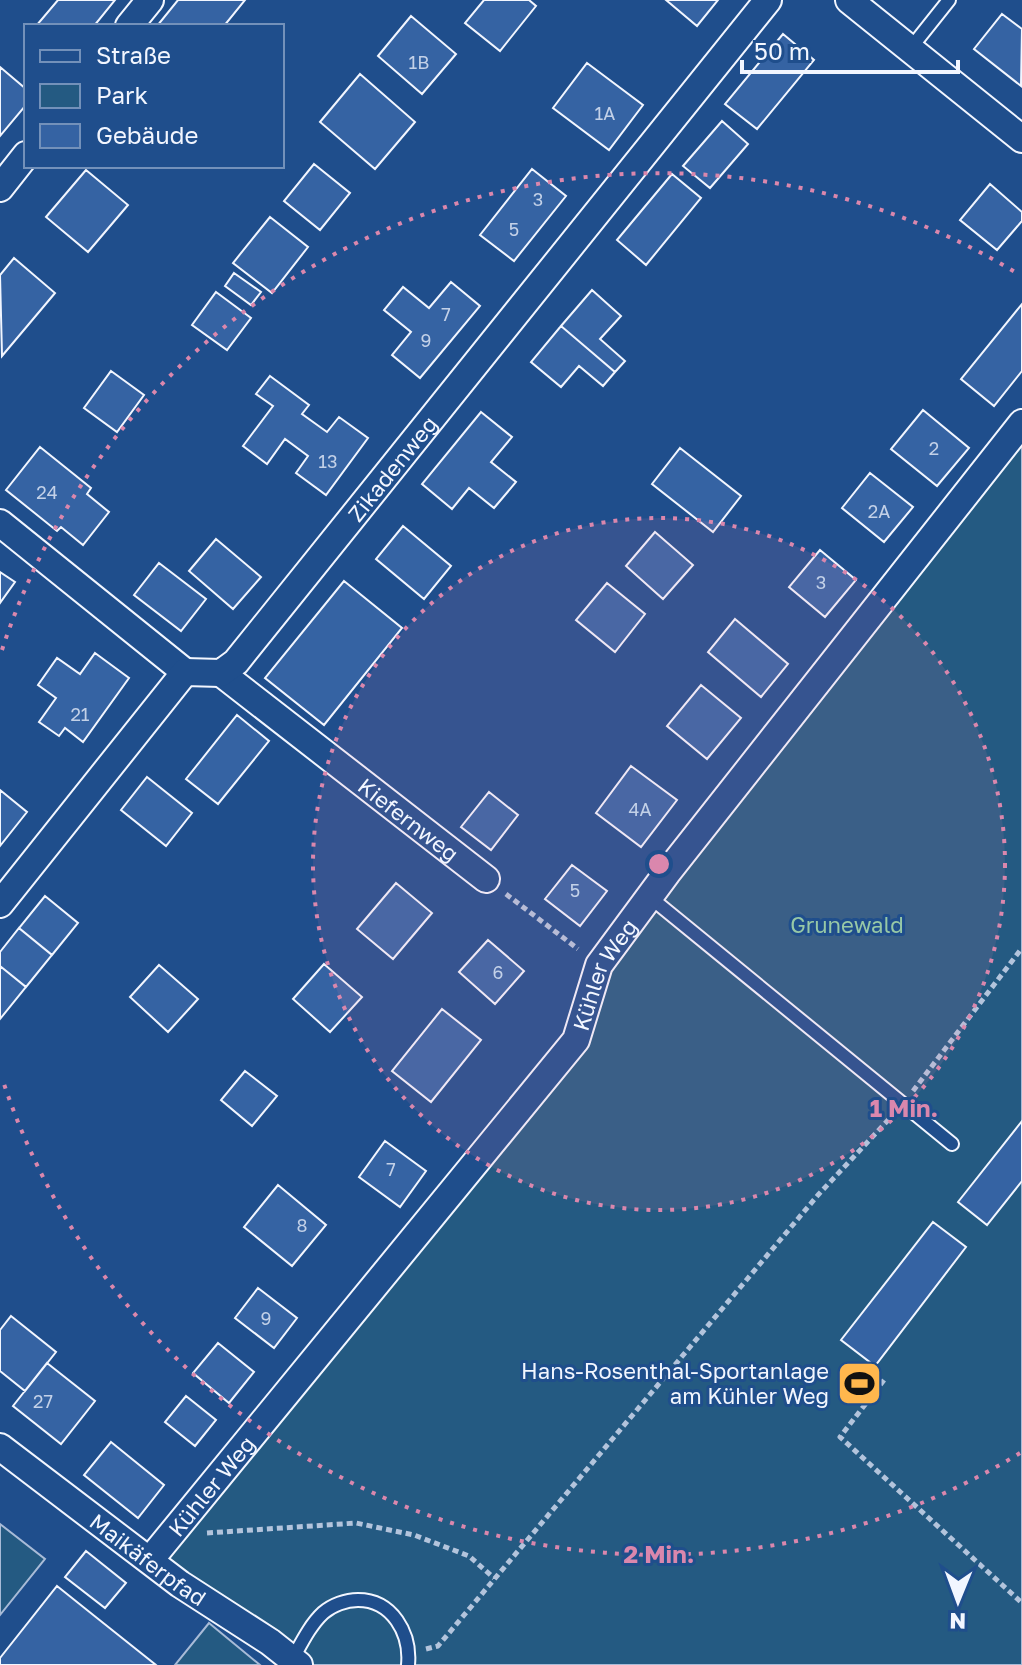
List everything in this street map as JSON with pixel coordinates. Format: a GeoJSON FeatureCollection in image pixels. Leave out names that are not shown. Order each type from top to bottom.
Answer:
{"type":"FeatureCollection","features":[{"type":"Feature","properties":{"kind":"street"},"geometry":{"type":"LineString","coordinates":[[131,24],[150,0]]}},
{"type":"Feature","properties":{"kind":"street","name":"Zikadenweg"},"geometry":{"type":"LineString","coordinates":[[221,673],[236,662],[768,0]]}},
{"type":"Feature","properties":{"kind":"street"},"geometry":{"type":"LineString","coordinates":[[849,0],[1022,139]]}},
{"type":"Feature","properties":{"kind":"street"},"geometry":{"type":"LineString","coordinates":[[0,188],[24,158]]}},
{"type":"Feature","properties":{"kind":"street","name":"Kühler Weg"},"geometry":{"type":"LineString","coordinates":[[150,1560],[576,1040],[599,965],[667,873],[1022,423]]}},
{"type":"Feature","properties":{"kind":"street"},"geometry":{"type":"LineString","coordinates":[[0,523],[185,672],[221,673]]}},
{"type":"Feature","properties":{"kind":"street"},"geometry":{"type":"LineString","coordinates":[[0,904],[185,672]]}},
{"type":"Feature","properties":{"kind":"street","name":"Kiefernweg"},"geometry":{"type":"LineString","coordinates":[[221,673],[486,879]]}},
{"type":"Feature","properties":{"kind":"street","name":"Maikäferpfad"},"geometry":{"type":"LineString","coordinates":[[0,1447],[150,1560],[296,1662]]}},
{"type":"Feature","properties":{"kind":"lane"},"geometry":{"type":"LineString","coordinates":[[910,49],[949,0]]}},
{"type":"Feature","properties":{"kind":"lane"},"geometry":{"type":"LineString","coordinates":[[651,898],[952,1144]]}},
{"type":"Feature","properties":{"kind":"lane"},"geometry":{"type":"LineString","coordinates":[[296,1662],[306,1636],[325,1611],[347,1600],[370,1600],[386,1608],[403,1631],[408,1659]]}},
{"type":"Feature","properties":{"kind":"path"},"geometry":{"type":"LineString","coordinates":[[486,879],[599,965]]}},
{"type":"Feature","properties":{"kind":"path"},"geometry":{"type":"LineString","coordinates":[[408,1659],[438,1646],[818,1195],[904,1103],[1022,948]]}},
{"type":"Feature","properties":{"kind":"path"},"geometry":{"type":"LineString","coordinates":[[884,1380],[840,1437],[1022,1603]]}},
{"type":"Feature","properties":{"kind":"path"},"geometry":{"type":"LineString","coordinates":[[174,1531],[186,1534],[220,1533],[356,1523],[414,1535],[469,1556],[494,1578]]}},
{"type":"Feature","properties":{"kind":"green space","name":"Grunewald"},"geometry":{"type":"Polygon","coordinates":[[[1022,424],[1022,1665],[298,1665],[151,1562],[576,1040],[599,965],[1022,424]]]}},
{"type":"Feature","properties":{"kind":"green space"},"geometry":{"type":"Polygon","coordinates":[[[0,1524],[45,1559],[0,1615],[0,1524]]]}},
{"type":"Feature","properties":{"kind":"green space"},"geometry":{"type":"Polygon","coordinates":[[[209,1623],[260,1665],[175,1665],[209,1623]]]}},
{"type":"Feature","properties":{"kind":"building"},"geometry":{"type":"Polygon","coordinates":[[[58,0],[115,0],[96,24],[38,24],[58,0]]]}},
{"type":"Feature","properties":{"kind":"building"},"geometry":{"type":"Polygon","coordinates":[[[178,0],[245,0],[226,24],[159,24],[178,0]]]}},
{"type":"Feature","properties":{"kind":"building"},"geometry":{"type":"Polygon","coordinates":[[[484,0],[529,0],[536,6],[500,51],[465,23],[484,0]]]}},
{"type":"Feature","properties":{"kind":"building"},"geometry":{"type":"Polygon","coordinates":[[[666,0],[718,0],[697,26],[666,0]]]}},
{"type":"Feature","properties":{"kind":"building"},"geometry":{"type":"Polygon","coordinates":[[[1002,14],[1022,29],[1021,86],[974,49],[1002,14]]]}},
{"type":"Feature","properties":{"kind":"building"},"geometry":{"type":"Polygon","coordinates":[[[411,16],[456,54],[422,94],[378,56],[411,16]]]}},
{"type":"Feature","properties":{"kind":"building"},"geometry":{"type":"Polygon","coordinates":[[[783,34],[814,60],[757,129],[725,104],[783,34]]]}},
{"type":"Feature","properties":{"kind":"building"},"geometry":{"type":"Polygon","coordinates":[[[587,63],[643,105],[609,150],[553,108],[587,63]]]}},
{"type":"Feature","properties":{"kind":"building"},"geometry":{"type":"Polygon","coordinates":[[[0,67],[24,87],[24,107],[0,136],[0,67]]]}},
{"type":"Feature","properties":{"kind":"building"},"geometry":{"type":"Polygon","coordinates":[[[360,74],[415,122],[375,169],[320,122],[360,74]]]}},
{"type":"Feature","properties":{"kind":"building"},"geometry":{"type":"Polygon","coordinates":[[[722,121],[748,144],[710,188],[683,166],[722,121]]]}},
{"type":"Feature","properties":{"kind":"building"},"geometry":{"type":"Polygon","coordinates":[[[314,164],[350,193],[320,230],[284,201],[314,164]]]}},
{"type":"Feature","properties":{"kind":"building"},"geometry":{"type":"Polygon","coordinates":[[[532,169],[566,196],[514,261],[480,235],[532,169]]]}},
{"type":"Feature","properties":{"kind":"building"},"geometry":{"type":"Polygon","coordinates":[[[86,170],[128,205],[88,252],[46,217],[86,170]]]}},
{"type":"Feature","properties":{"kind":"building"},"geometry":{"type":"Polygon","coordinates":[[[672,174],[701,198],[646,265],[617,240],[672,174]]]}},
{"type":"Feature","properties":{"kind":"building"},"geometry":{"type":"Polygon","coordinates":[[[990,184],[1022,212],[1022,221],[997,250],[960,220],[990,184]]]}},
{"type":"Feature","properties":{"kind":"building"},"geometry":{"type":"Polygon","coordinates":[[[270,217],[308,247],[272,293],[233,263],[270,217]]]}},
{"type":"Feature","properties":{"kind":"building"},"geometry":{"type":"Polygon","coordinates":[[[14,258],[55,293],[2,356],[0,275],[14,258]]]}},
{"type":"Feature","properties":{"kind":"building"},"geometry":{"type":"Polygon","coordinates":[[[234,273],[261,292],[251,305],[225,286],[234,273]]]}},
{"type":"Feature","properties":{"kind":"building"},"geometry":{"type":"Polygon","coordinates":[[[451,282],[480,306],[420,378],[392,355],[411,332],[384,310],[403,287],[429,308],[451,282]]]}},
{"type":"Feature","properties":{"kind":"building"},"geometry":{"type":"Polygon","coordinates":[[[592,290],[621,316],[600,339],[625,361],[615,372],[561,326],[592,290]]]}},
{"type":"Feature","properties":{"kind":"building"},"geometry":{"type":"Polygon","coordinates":[[[216,292],[251,318],[227,350],[192,325],[216,292]]]}},
{"type":"Feature","properties":{"kind":"building"},"geometry":{"type":"Polygon","coordinates":[[[1022,304],[1022,371],[994,406],[961,379],[1022,304]]]}},
{"type":"Feature","properties":{"kind":"building"},"geometry":{"type":"Polygon","coordinates":[[[561,326],[615,372],[603,386],[579,366],[561,387],[531,362],[561,326]]]}},
{"type":"Feature","properties":{"kind":"building"},"geometry":{"type":"Polygon","coordinates":[[[111,371],[144,395],[117,432],[84,408],[111,371]]]}},
{"type":"Feature","properties":{"kind":"building"},"geometry":{"type":"Polygon","coordinates":[[[270,376],[309,405],[302,414],[327,432],[339,417],[368,438],[326,495],[296,473],[308,456],[285,439],[267,464],[243,446],[273,406],[256,394],[270,376]]]}},
{"type":"Feature","properties":{"kind":"building"},"geometry":{"type":"Polygon","coordinates":[[[923,410],[969,448],[937,486],[891,449],[923,410]]]}},
{"type":"Feature","properties":{"kind":"building"},"geometry":{"type":"Polygon","coordinates":[[[481,412],[512,437],[491,462],[516,482],[494,508],[469,488],[452,509],[422,484],[481,412]]]}},
{"type":"Feature","properties":{"kind":"building"},"geometry":{"type":"Polygon","coordinates":[[[40,447],[91,488],[87,494],[109,512],[83,545],[61,527],[57,531],[6,490],[40,447]]]}},
{"type":"Feature","properties":{"kind":"building"},"geometry":{"type":"Polygon","coordinates":[[[680,448],[741,496],[713,532],[652,484],[680,448]]]}},
{"type":"Feature","properties":{"kind":"building"},"geometry":{"type":"Polygon","coordinates":[[[870,473],[913,507],[884,542],[842,508],[870,473]]]}},
{"type":"Feature","properties":{"kind":"building"},"geometry":{"type":"Polygon","coordinates":[[[403,526],[451,566],[424,599],[376,559],[403,526]]]}},
{"type":"Feature","properties":{"kind":"building"},"geometry":{"type":"Polygon","coordinates":[[[655,532],[693,565],[663,599],[626,566],[655,532]]]}},
{"type":"Feature","properties":{"kind":"building"},"geometry":{"type":"Polygon","coordinates":[[[216,539],[261,577],[233,609],[189,571],[216,539]]]}},
{"type":"Feature","properties":{"kind":"building"},"geometry":{"type":"Polygon","coordinates":[[[820,550],[856,580],[825,617],[789,587],[820,550]]]}},
{"type":"Feature","properties":{"kind":"building"},"geometry":{"type":"Polygon","coordinates":[[[159,563],[206,599],[181,631],[134,595],[159,563]]]}},
{"type":"Feature","properties":{"kind":"building"},"geometry":{"type":"Polygon","coordinates":[[[0,572],[15,582],[0,603],[0,572]]]}},
{"type":"Feature","properties":{"kind":"building"},"geometry":{"type":"Polygon","coordinates":[[[344,581],[402,628],[324,725],[265,678],[344,581]]]}},
{"type":"Feature","properties":{"kind":"building"},"geometry":{"type":"Polygon","coordinates":[[[607,583],[645,614],[615,652],[576,620],[607,583]]]}},
{"type":"Feature","properties":{"kind":"building"},"geometry":{"type":"Polygon","coordinates":[[[735,619],[788,664],[761,697],[708,652],[735,619]]]}},
{"type":"Feature","properties":{"kind":"building"},"geometry":{"type":"Polygon","coordinates":[[[95,653],[129,678],[83,742],[65,728],[59,736],[39,722],[56,698],[38,685],[57,658],[80,674],[95,653]]]}},
{"type":"Feature","properties":{"kind":"building"},"geometry":{"type":"Polygon","coordinates":[[[701,685],[741,718],[707,759],[667,726],[701,685]]]}},
{"type":"Feature","properties":{"kind":"building"},"geometry":{"type":"Polygon","coordinates":[[[237,715],[269,741],[218,804],[186,779],[237,715]]]}},
{"type":"Feature","properties":{"kind":"building"},"geometry":{"type":"Polygon","coordinates":[[[631,766],[677,800],[641,847],[596,813],[631,766]]]}},
{"type":"Feature","properties":{"kind":"building"},"geometry":{"type":"Polygon","coordinates":[[[147,777],[192,813],[166,846],[121,810],[147,777]]]}},
{"type":"Feature","properties":{"kind":"building"},"geometry":{"type":"Polygon","coordinates":[[[0,790],[27,812],[0,846],[0,790]]]}},
{"type":"Feature","properties":{"kind":"building"},"geometry":{"type":"Polygon","coordinates":[[[489,792],[518,815],[491,850],[461,827],[489,792]]]}},
{"type":"Feature","properties":{"kind":"building"},"geometry":{"type":"Polygon","coordinates":[[[572,865],[607,891],[580,926],[545,899],[572,865]]]}},
{"type":"Feature","properties":{"kind":"building"},"geometry":{"type":"Polygon","coordinates":[[[396,883],[432,913],[393,959],[357,929],[396,883]]]}},
{"type":"Feature","properties":{"kind":"building"},"geometry":{"type":"Polygon","coordinates":[[[45,896],[78,923],[52,955],[19,928],[45,896]]]}},
{"type":"Feature","properties":{"kind":"building"},"geometry":{"type":"Polygon","coordinates":[[[19,928],[52,955],[26,987],[0,966],[0,952],[19,928]]]}},
{"type":"Feature","properties":{"kind":"building"},"geometry":{"type":"Polygon","coordinates":[[[488,940],[524,971],[495,1004],[459,972],[488,940]]]}},
{"type":"Feature","properties":{"kind":"building"},"geometry":{"type":"Polygon","coordinates":[[[324,964],[362,997],[330,1032],[293,999],[324,964]]]}},
{"type":"Feature","properties":{"kind":"building"},"geometry":{"type":"Polygon","coordinates":[[[159,965],[198,999],[168,1032],[130,997],[159,965]]]}},
{"type":"Feature","properties":{"kind":"building"},"geometry":{"type":"Polygon","coordinates":[[[0,966],[26,987],[0,1019],[0,966]]]}},
{"type":"Feature","properties":{"kind":"building"},"geometry":{"type":"Polygon","coordinates":[[[442,1009],[481,1040],[431,1102],[392,1071],[442,1009]]]}},
{"type":"Feature","properties":{"kind":"building"},"geometry":{"type":"Polygon","coordinates":[[[245,1071],[277,1096],[252,1126],[221,1100],[245,1071]]]}},
{"type":"Feature","properties":{"kind":"building"},"geometry":{"type":"Polygon","coordinates":[[[1022,1121],[1022,1181],[987,1225],[958,1202],[1022,1121]]]}},
{"type":"Feature","properties":{"kind":"building"},"geometry":{"type":"Polygon","coordinates":[[[385,1141],[426,1171],[400,1207],[359,1177],[385,1141]]]}},
{"type":"Feature","properties":{"kind":"building"},"geometry":{"type":"Polygon","coordinates":[[[278,1185],[326,1225],[292,1266],[244,1227],[278,1185]]]}},
{"type":"Feature","properties":{"kind":"building"},"geometry":{"type":"Polygon","coordinates":[[[933,1222],[966,1247],[875,1366],[841,1340],[933,1222]]]}},
{"type":"Feature","properties":{"kind":"building"},"geometry":{"type":"Polygon","coordinates":[[[258,1288],[297,1318],[274,1348],[235,1318],[258,1288]]]}},
{"type":"Feature","properties":{"kind":"building"},"geometry":{"type":"Polygon","coordinates":[[[11,1316],[56,1352],[25,1391],[0,1371],[0,1330],[11,1316]]]}},
{"type":"Feature","properties":{"kind":"building"},"geometry":{"type":"Polygon","coordinates":[[[218,1343],[254,1372],[229,1403],[193,1373],[218,1343]]]}},
{"type":"Feature","properties":{"kind":"building"},"geometry":{"type":"Polygon","coordinates":[[[47,1363],[95,1401],[61,1444],[13,1406],[47,1363]]]}},
{"type":"Feature","properties":{"kind":"building"},"geometry":{"type":"Polygon","coordinates":[[[186,1396],[216,1420],[195,1446],[165,1422],[186,1396]]]}},
{"type":"Feature","properties":{"kind":"building"},"geometry":{"type":"Polygon","coordinates":[[[111,1442],[164,1485],[138,1518],[84,1475],[111,1442]]]}},
{"type":"Feature","properties":{"kind":"building"},"geometry":{"type":"Polygon","coordinates":[[[86,1551],[126,1583],[105,1608],[65,1577],[86,1551]]]}},
{"type":"Feature","properties":{"kind":"building"},"geometry":{"type":"Polygon","coordinates":[[[57,1586],[156,1665],[0,1665],[0,1658],[57,1586]]]}},
{"type":"Feature","properties":{"kind":"place","name":"Hans-Rosenthal-Sportanlage am Kühler Weg"},"geometry":{"type":"Point","coordinates":[860,1383]}}]}
